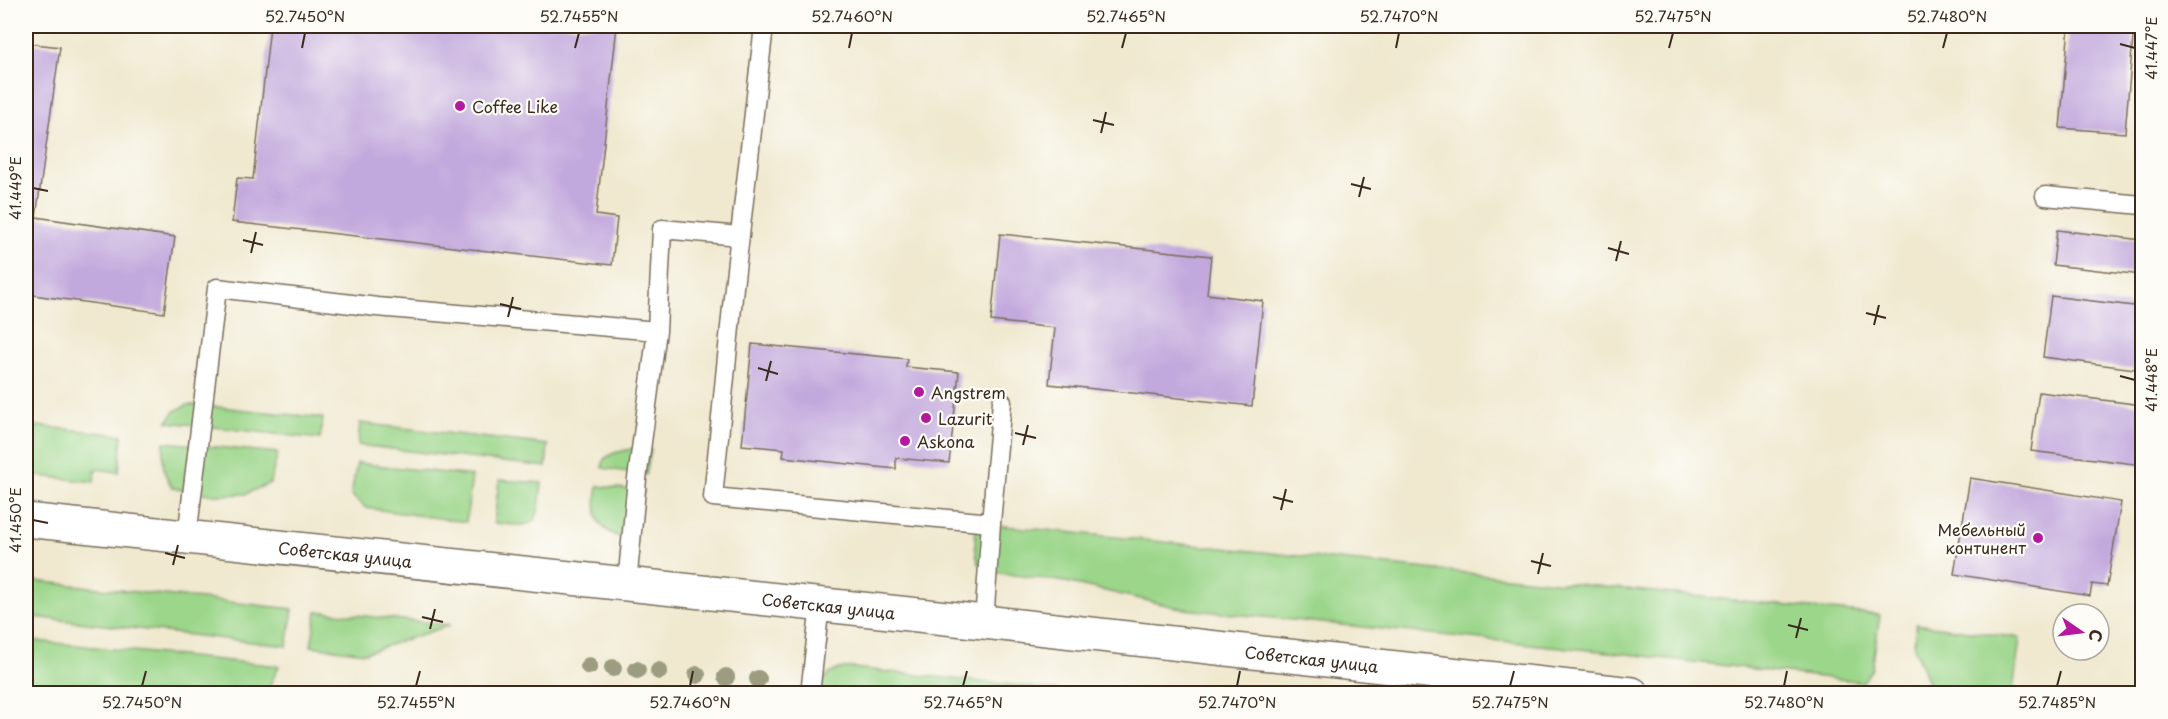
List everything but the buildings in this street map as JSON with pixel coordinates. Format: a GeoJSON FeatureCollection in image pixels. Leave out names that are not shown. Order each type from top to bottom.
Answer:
{"type":"FeatureCollection","features":[{"type":"Feature","properties":{"kind":"main road","name":"Советская улица"},"geometry":{"type":"LineString","coordinates":[[26,520],[1632,693]]}},
{"type":"Feature","properties":{"kind":"lane"},"geometry":{"type":"LineString","coordinates":[[764,26],[713,497],[991,524]]}},
{"type":"Feature","properties":{"kind":"lane"},"geometry":{"type":"LineString","coordinates":[[2045,196],[2142,205]]}},
{"type":"Feature","properties":{"kind":"lane"},"geometry":{"type":"LineString","coordinates":[[627,584],[637,479],[657,331],[662,229],[740,236]]}},
{"type":"Feature","properties":{"kind":"lane"},"geometry":{"type":"LineString","coordinates":[[187,537],[217,288],[377,307],[657,331]]}},
{"type":"Feature","properties":{"kind":"lane"},"geometry":{"type":"LineString","coordinates":[[984,622],[1002,402]]}},
{"type":"Feature","properties":{"kind":"lane"},"geometry":{"type":"LineString","coordinates":[[810,693],[820,604]]}},
{"type":"Feature","properties":{"kind":"green space"},"geometry":{"type":"Polygon","coordinates":[[[187,405],[323,418],[320,439],[167,422],[175,411],[187,405]]]}},
{"type":"Feature","properties":{"kind":"green space"},"geometry":{"type":"Polygon","coordinates":[[[360,423],[548,445],[546,467],[358,445],[360,423]]]}},
{"type":"Feature","properties":{"kind":"green space"},"geometry":{"type":"Polygon","coordinates":[[[36,426],[122,435],[119,472],[96,469],[94,482],[31,475],[36,426]]]}},
{"type":"Feature","properties":{"kind":"green space"},"geometry":{"type":"Polygon","coordinates":[[[164,442],[278,453],[270,483],[246,494],[215,495],[173,488],[165,472],[164,442]]]}},
{"type":"Feature","properties":{"kind":"green space"},"geometry":{"type":"Polygon","coordinates":[[[635,448],[651,450],[646,475],[602,468],[604,459],[614,453],[635,448]]]}},
{"type":"Feature","properties":{"kind":"green space"},"geometry":{"type":"Polygon","coordinates":[[[357,463],[472,476],[466,522],[366,508],[351,495],[357,463]]]}},
{"type":"Feature","properties":{"kind":"green space"},"geometry":{"type":"Polygon","coordinates":[[[499,480],[542,483],[539,508],[533,521],[520,525],[494,523],[499,480]]]}},
{"type":"Feature","properties":{"kind":"green space"},"geometry":{"type":"Polygon","coordinates":[[[598,486],[644,491],[624,538],[607,530],[598,519],[596,504],[598,486]]]}},
{"type":"Feature","properties":{"kind":"green space"},"geometry":{"type":"Polygon","coordinates":[[[976,523],[1880,615],[1872,669],[1863,682],[1619,653],[1184,609],[1066,582],[993,572],[978,563],[975,547],[976,523]]]}},
{"type":"Feature","properties":{"kind":"green space"},"geometry":{"type":"Polygon","coordinates":[[[26,580],[293,609],[287,646],[26,616],[26,580]]]}},
{"type":"Feature","properties":{"kind":"green space"},"geometry":{"type":"Polygon","coordinates":[[[317,611],[450,625],[365,653],[311,646],[317,611]]]}},
{"type":"Feature","properties":{"kind":"green space"},"geometry":{"type":"Polygon","coordinates":[[[1916,624],[2020,638],[2011,694],[1953,694],[1931,690],[1914,647],[1916,624]]]}},
{"type":"Feature","properties":{"kind":"green space"},"geometry":{"type":"Polygon","coordinates":[[[26,640],[279,666],[266,693],[26,693],[26,640]]]}},
{"type":"Feature","properties":{"kind":"green space"},"geometry":{"type":"Polygon","coordinates":[[[843,668],[1083,693],[818,694],[826,677],[843,668]]]}},
{"type":"Feature","properties":{"kind":"place","name":"Coffee Like"},"geometry":{"type":"Point","coordinates":[460,106]}},
{"type":"Feature","properties":{"kind":"place","name":"Angstrem"},"geometry":{"type":"Point","coordinates":[919,392]}},
{"type":"Feature","properties":{"kind":"place","name":"Lazurit"},"geometry":{"type":"Point","coordinates":[926,418]}},
{"type":"Feature","properties":{"kind":"place","name":"Askona"},"geometry":{"type":"Point","coordinates":[905,441]}},
{"type":"Feature","properties":{"kind":"place","name":"Мебельный континент"},"geometry":{"type":"Point","coordinates":[2038,538]}}]}
